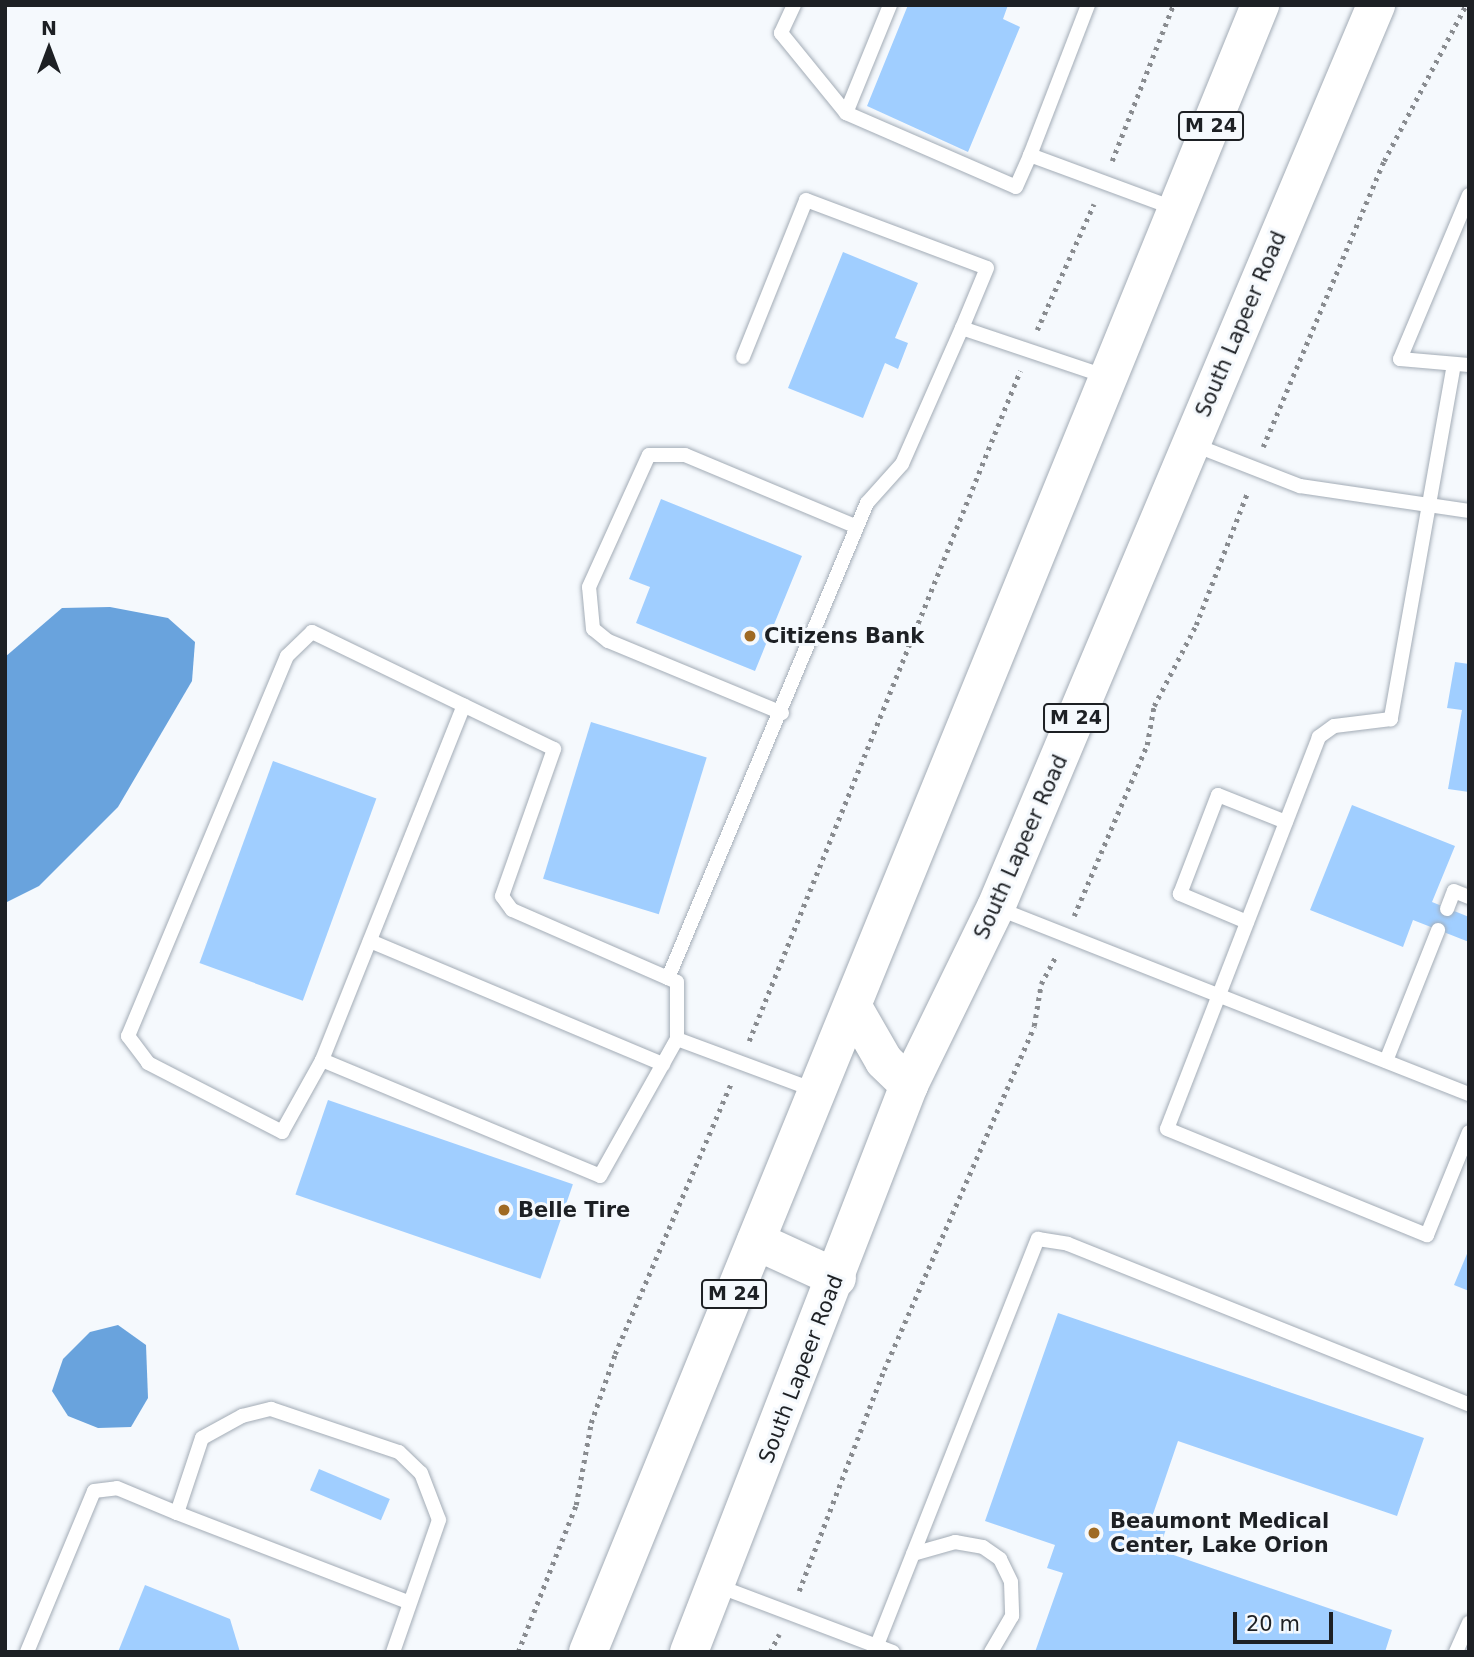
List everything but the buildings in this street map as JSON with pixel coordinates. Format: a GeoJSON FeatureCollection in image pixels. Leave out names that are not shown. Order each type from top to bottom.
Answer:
{"type":"FeatureCollection","features":[{"type":"Feature","properties":{"kind":"main road","name":"M 24"},"geometry":{"type":"LineString","coordinates":[[588,1652],[1260,5]]}},
{"type":"Feature","properties":{"kind":"main road","name":"South Lapeer Road"},"geometry":{"type":"LineString","coordinates":[[689,1652],[837,1278],[909,1085],[996,908],[1376,5]]}},
{"type":"Feature","properties":{"kind":"main road"},"geometry":{"type":"LineString","coordinates":[[853,1007],[884,1061],[909,1085]]}},
{"type":"Feature","properties":{"kind":"main road"},"geometry":{"type":"LineString","coordinates":[[756,1241],[837,1278]]}},
{"type":"Feature","properties":{"kind":"lane"},"geometry":{"type":"LineString","coordinates":[[794,5],[781,33],[846,113],[1016,187],[1088,5]]}},
{"type":"Feature","properties":{"kind":"lane"},"geometry":{"type":"LineString","coordinates":[[846,113],[890,5]]}},
{"type":"Feature","properties":{"kind":"lane"},"geometry":{"type":"LineString","coordinates":[[1030,155],[1177,210]]}},
{"type":"Feature","properties":{"kind":"lane"},"geometry":{"type":"LineString","coordinates":[[1469,195],[1400,359],[1462,364],[1431,506],[1391,719],[1334,726],[1319,737],[1167,1129],[1427,1235],[1469,1132]]}},
{"type":"Feature","properties":{"kind":"lane"},"geometry":{"type":"LineString","coordinates":[[668,978],[782,713],[867,503],[902,464],[988,268],[806,201],[743,357]]}},
{"type":"Feature","properties":{"kind":"lane"},"geometry":{"type":"LineString","coordinates":[[962,328],[1110,378]]}},
{"type":"Feature","properties":{"kind":"lane"},"geometry":{"type":"LineString","coordinates":[[1191,444],[1300,486],[1469,511]]}},
{"type":"Feature","properties":{"kind":"lane"},"geometry":{"type":"LineString","coordinates":[[782,713],[608,641],[593,629],[589,587],[640,465],[665,453],[685,455],[857,527]]}},
{"type":"Feature","properties":{"kind":"lane"},"geometry":{"type":"LineString","coordinates":[[322,1060],[600,1176],[677,1039],[677,982],[507,903],[502,896],[554,749],[464,705],[312,632],[287,656],[128,1035],[148,1063],[282,1132],[322,1060],[464,705]]}},
{"type":"Feature","properties":{"kind":"lane"},"geometry":{"type":"LineString","coordinates":[[1247,922],[1180,894],[1218,795],[1286,822]]}},
{"type":"Feature","properties":{"kind":"lane"},"geometry":{"type":"LineString","coordinates":[[1447,909],[1454,891],[1469,897]]}},
{"type":"Feature","properties":{"kind":"lane"},"geometry":{"type":"LineString","coordinates":[[996,908],[1469,1094]]}},
{"type":"Feature","properties":{"kind":"lane"},"geometry":{"type":"LineString","coordinates":[[1386,1061],[1438,930]]}},
{"type":"Feature","properties":{"kind":"lane"},"geometry":{"type":"LineString","coordinates":[[370,941],[663,1064]]}},
{"type":"Feature","properties":{"kind":"lane"},"geometry":{"type":"LineString","coordinates":[[677,1039],[816,1091]]}},
{"type":"Feature","properties":{"kind":"lane"},"geometry":{"type":"LineString","coordinates":[[877,1645],[1038,1239],[1068,1244],[1469,1404]]}},
{"type":"Feature","properties":{"kind":"lane"},"geometry":{"type":"LineString","coordinates":[[177,1513],[202,1438],[242,1416],[271,1409],[399,1452],[421,1473],[439,1520],[408,1602],[393,1652]]}},
{"type":"Feature","properties":{"kind":"lane"},"geometry":{"type":"LineString","coordinates":[[27,1652],[94,1491],[117,1488],[408,1602]]}},
{"type":"Feature","properties":{"kind":"lane"},"geometry":{"type":"LineString","coordinates":[[914,1554],[955,1542],[983,1547],[1000,1559],[1012,1582],[1012,1616],[990,1652]]}},
{"type":"Feature","properties":{"kind":"lane"},"geometry":{"type":"LineString","coordinates":[[716,1586],[893,1652]]}},
{"type":"Feature","properties":{"kind":"lane"},"geometry":{"type":"LineString","coordinates":[[1456,1652],[1469,1622]]}},
{"type":"Feature","properties":{"kind":"path"},"geometry":{"type":"LineString","coordinates":[[518,1652],[576,1505],[591,1423],[615,1354],[741,1063],[1028,351],[1104,182],[1173,5]]}},
{"type":"Feature","properties":{"kind":"path"},"geometry":{"type":"LineString","coordinates":[[770,1652],[789,1613],[884,1370],[1034,1026],[1041,984],[1066,934],[1384,161],[1466,5]]}},
{"type":"Feature","properties":{"kind":"water"},"geometry":{"type":"Polygon","coordinates":[[[110,607],[168,618],[195,642],[192,681],[118,807],[39,886],[5,903],[5,657],[62,608],[110,607]]]}},
{"type":"Feature","properties":{"kind":"water"},"geometry":{"type":"Polygon","coordinates":[[[118,1325],[146,1345],[148,1398],[131,1427],[98,1428],[68,1416],[52,1391],[63,1359],[90,1332],[118,1325]]]}},
{"type":"Feature","properties":{"kind":"place","name":"Citizens Bank"},"geometry":{"type":"Point","coordinates":[750,636]}},
{"type":"Feature","properties":{"kind":"place","name":"Belle Tire"},"geometry":{"type":"Point","coordinates":[504,1210]}},
{"type":"Feature","properties":{"kind":"place","name":"Beaumont Medical Center, Lake Orion"},"geometry":{"type":"Point","coordinates":[1094,1533]}}]}
